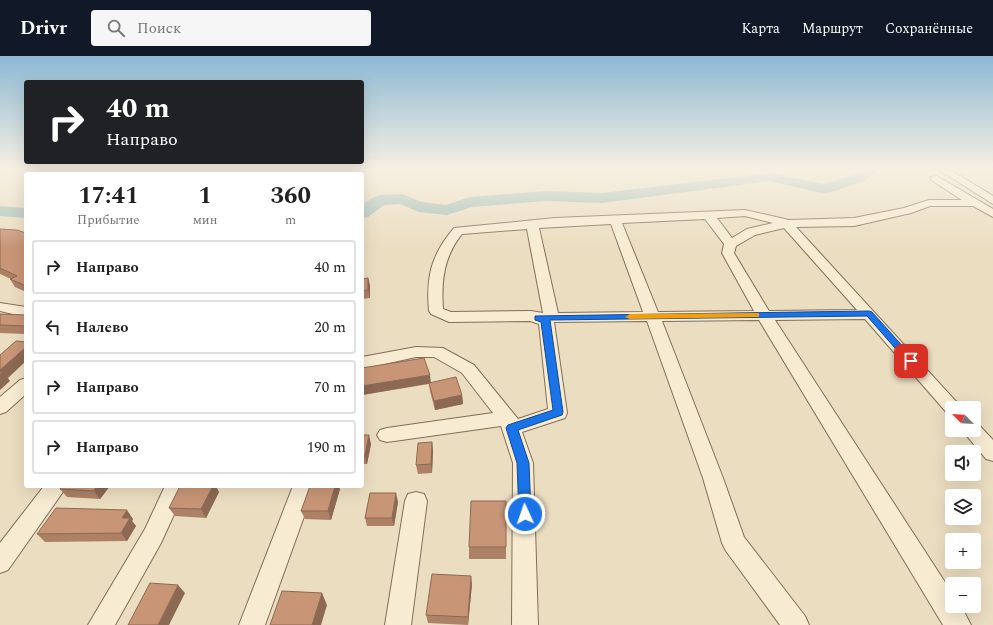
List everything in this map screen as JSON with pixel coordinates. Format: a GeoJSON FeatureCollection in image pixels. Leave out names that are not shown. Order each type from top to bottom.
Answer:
{"type":"FeatureCollection","features":[{"type":"Feature","properties":{"kind":"street"},"geometry":{"type":"LineString","coordinates":[[961,195],[993,214]]}},
{"type":"Feature","properties":{"kind":"street"},"geometry":{"type":"LineString","coordinates":[[983,195],[993,201]]}},
{"type":"Feature","properties":{"kind":"street"},"geometry":{"type":"LineString","coordinates":[[958,625],[728,253],[730,244],[751,232],[786,223],[854,222],[907,211],[929,203],[975,203]]}},
{"type":"Feature","properties":{"kind":"street"},"geometry":{"type":"LineString","coordinates":[[869,314],[653,317],[448,317],[436,311],[434,294],[438,271],[445,248],[458,231],[555,222],[708,214],[745,213],[771,218],[786,223],[869,314],[947,401]]}},
{"type":"Feature","properties":{"kind":"street"},"geometry":{"type":"LineString","coordinates":[[708,214],[730,244]]}},
{"type":"Feature","properties":{"kind":"street"},"geometry":{"type":"LineString","coordinates":[[615,220],[713,478],[734,543],[796,625]]}},
{"type":"Feature","properties":{"kind":"street"},"geometry":{"type":"LineString","coordinates":[[387,435],[510,423],[558,412],[532,225]]}},
{"type":"Feature","properties":{"kind":"street"},"geometry":{"type":"LineString","coordinates":[[0,307],[24,312]]}},
{"type":"Feature","properties":{"kind":"street"},"geometry":{"type":"LineString","coordinates":[[364,364],[416,352],[437,352],[468,369],[510,423],[523,463],[525,625]]}},
{"type":"Feature","properties":{"kind":"street"},"geometry":{"type":"LineString","coordinates":[[0,407],[24,386]]}},
{"type":"Feature","properties":{"kind":"street"},"geometry":{"type":"LineString","coordinates":[[978,437],[993,454]]}},
{"type":"Feature","properties":{"kind":"street"},"geometry":{"type":"LineString","coordinates":[[0,562],[55,488]]}},
{"type":"Feature","properties":{"kind":"street"},"geometry":{"type":"LineString","coordinates":[[101,625],[153,536],[175,488]]}},
{"type":"Feature","properties":{"kind":"street"},"geometry":{"type":"LineString","coordinates":[[252,625],[303,488]]}},
{"type":"Feature","properties":{"kind":"street"},"geometry":{"type":"LineString","coordinates":[[398,625],[416,501]]}},
{"type":"Feature","properties":{"kind":"building"},"geometry":{"type":"Polygon","coordinates":[[[0,229],[17,230],[24,232],[24,285],[10,279],[17,276],[0,268],[0,229]]]}},
{"type":"Feature","properties":{"kind":"building"},"geometry":{"type":"Polygon","coordinates":[[[368,278],[368,290],[364,291],[364,279],[368,278]]]}},
{"type":"Feature","properties":{"kind":"building"},"geometry":{"type":"Polygon","coordinates":[[[0,314],[24,315],[24,326],[0,325],[0,314]]]}},
{"type":"Feature","properties":{"kind":"building"},"geometry":{"type":"Polygon","coordinates":[[[16,341],[24,342],[24,349],[0,370],[0,355],[16,341]]]}},
{"type":"Feature","properties":{"kind":"building"},"geometry":{"type":"Polygon","coordinates":[[[424,358],[430,375],[364,386],[364,368],[424,358]]]}},
{"type":"Feature","properties":{"kind":"building"},"geometry":{"type":"Polygon","coordinates":[[[456,377],[462,395],[434,401],[429,383],[456,377]]]}},
{"type":"Feature","properties":{"kind":"building"},"geometry":{"type":"Polygon","coordinates":[[[364,435],[369,435],[365,455],[364,435]]]}},
{"type":"Feature","properties":{"kind":"building"},"geometry":{"type":"Polygon","coordinates":[[[432,442],[431,464],[416,465],[418,443],[432,442]]]}},
{"type":"Feature","properties":{"kind":"building"},"geometry":{"type":"Polygon","coordinates":[[[61,488],[96,488],[94,491],[60,489],[61,488]]]}},
{"type":"Feature","properties":{"kind":"building"},"geometry":{"type":"Polygon","coordinates":[[[179,488],[212,488],[201,509],[169,508],[179,488]]]}},
{"type":"Feature","properties":{"kind":"building"},"geometry":{"type":"Polygon","coordinates":[[[309,488],[334,488],[328,511],[301,511],[309,488]]]}},
{"type":"Feature","properties":{"kind":"building"},"geometry":{"type":"Polygon","coordinates":[[[370,493],[396,493],[392,518],[365,518],[370,493]]]}},
{"type":"Feature","properties":{"kind":"building"},"geometry":{"type":"Polygon","coordinates":[[[471,501],[506,501],[506,547],[469,547],[471,501]]]}},
{"type":"Feature","properties":{"kind":"building"},"geometry":{"type":"Polygon","coordinates":[[[56,508],[127,510],[122,518],[130,518],[121,533],[37,534],[56,508]]]}},
{"type":"Feature","properties":{"kind":"building"},"geometry":{"type":"Polygon","coordinates":[[[432,574],[471,576],[468,617],[426,615],[432,574]]]}},
{"type":"Feature","properties":{"kind":"building"},"geometry":{"type":"Polygon","coordinates":[[[150,583],[178,585],[158,625],[128,625],[150,583]]]}},
{"type":"Feature","properties":{"kind":"building"},"geometry":{"type":"Polygon","coordinates":[[[282,591],[322,593],[312,625],[270,625],[282,591]]]}},
{"type":"Feature","properties":{"kind":"waterway"},"geometry":{"type":"LineString","coordinates":[[364,212],[380,200],[402,199],[419,207],[447,210],[470,202],[546,196],[602,198],[630,195]]}},
{"type":"Feature","properties":{"kind":"waterway"},"geometry":{"type":"LineString","coordinates":[[0,211],[24,213]]}},
{"type":"Feature","properties":{"kind":"slow traffic"},"geometry":{"type":"LineString","coordinates":[[630,317],[756,315]]}},
{"type":"Feature","properties":{"kind":"route"},"geometry":{"type":"LineString","coordinates":[[525,514],[523,463],[512,428],[558,412],[546,321],[538,318],[869,314],[911,361]]}}]}
